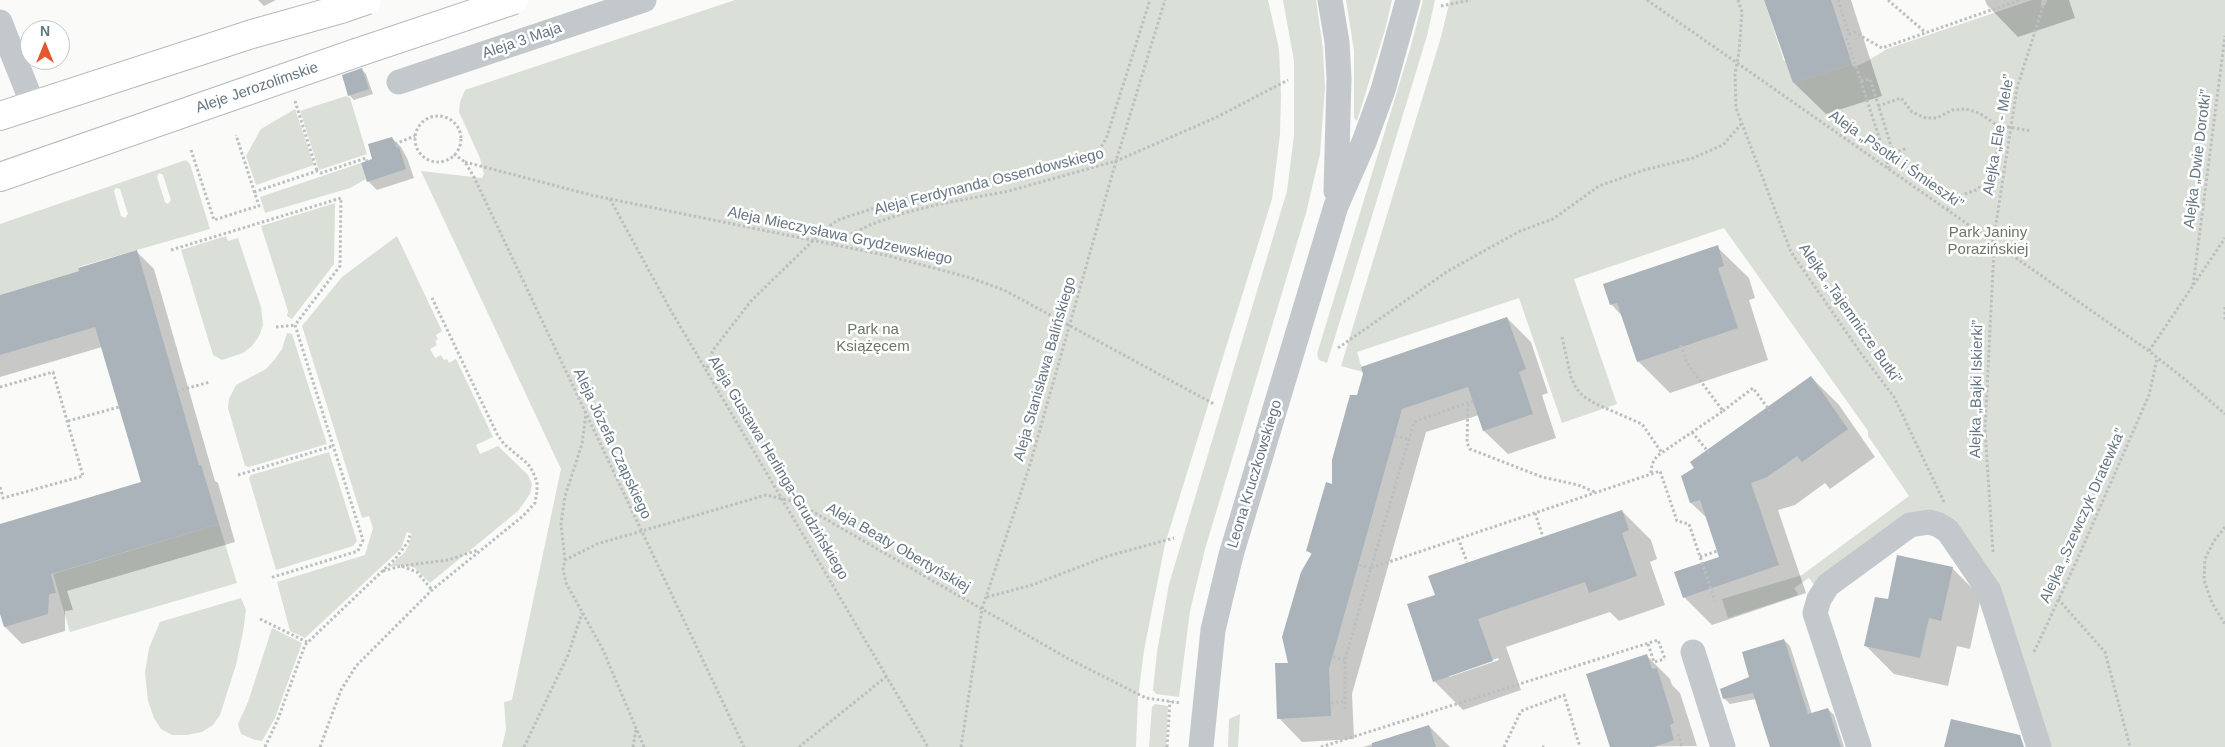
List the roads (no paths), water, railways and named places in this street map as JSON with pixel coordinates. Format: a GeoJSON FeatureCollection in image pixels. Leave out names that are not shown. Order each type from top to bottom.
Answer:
{"type":"FeatureCollection","features":[{"type":"Feature","properties":{"kind":"main road"},"geometry":{"type":"LineString","coordinates":[[0,116],[252,34],[367,0]]}},
{"type":"Feature","properties":{"kind":"main road","name":"Aleje Jerozolimskie"},"geometry":{"type":"LineString","coordinates":[[0,176],[514,0]]}},
{"type":"Feature","properties":{"kind":"street","name":"Aleja 3 Maja"},"geometry":{"type":"LineString","coordinates":[[400,82],[644,0]]}},
{"type":"Feature","properties":{"kind":"street","name":"Leona Kruczkowskiego"},"geometry":{"type":"LineString","coordinates":[[1330,0],[1337,42],[1339,78],[1336,206]]}},
{"type":"Feature","properties":{"kind":"street","name":"Leona Kruczkowskiego"},"geometry":{"type":"LineString","coordinates":[[1201,747],[1209,663],[1220,593],[1336,206],[1377,107],[1408,0]]}},
{"type":"Feature","properties":{"kind":"street"},"geometry":{"type":"LineString","coordinates":[[0,22],[33,105]]}},
{"type":"Feature","properties":{"kind":"street"},"geometry":{"type":"LineString","coordinates":[[1859,747],[1815,613],[1818,599],[1828,585],[1910,526],[1929,522],[1939,525],[1948,531],[1989,591],[2039,747]]}},
{"type":"Feature","properties":{"kind":"street"},"geometry":{"type":"LineString","coordinates":[[1683,654],[1723,747]]}},
{"type":"Feature","properties":{"kind":"park label","name":"Park Janiny Porazińskiej"},"geometry":{"type":"Point","coordinates":[1988,242]}},
{"type":"Feature","properties":{"kind":"park label","name":"Park na Książęcem"},"geometry":{"type":"Point","coordinates":[873,338]}}]}
